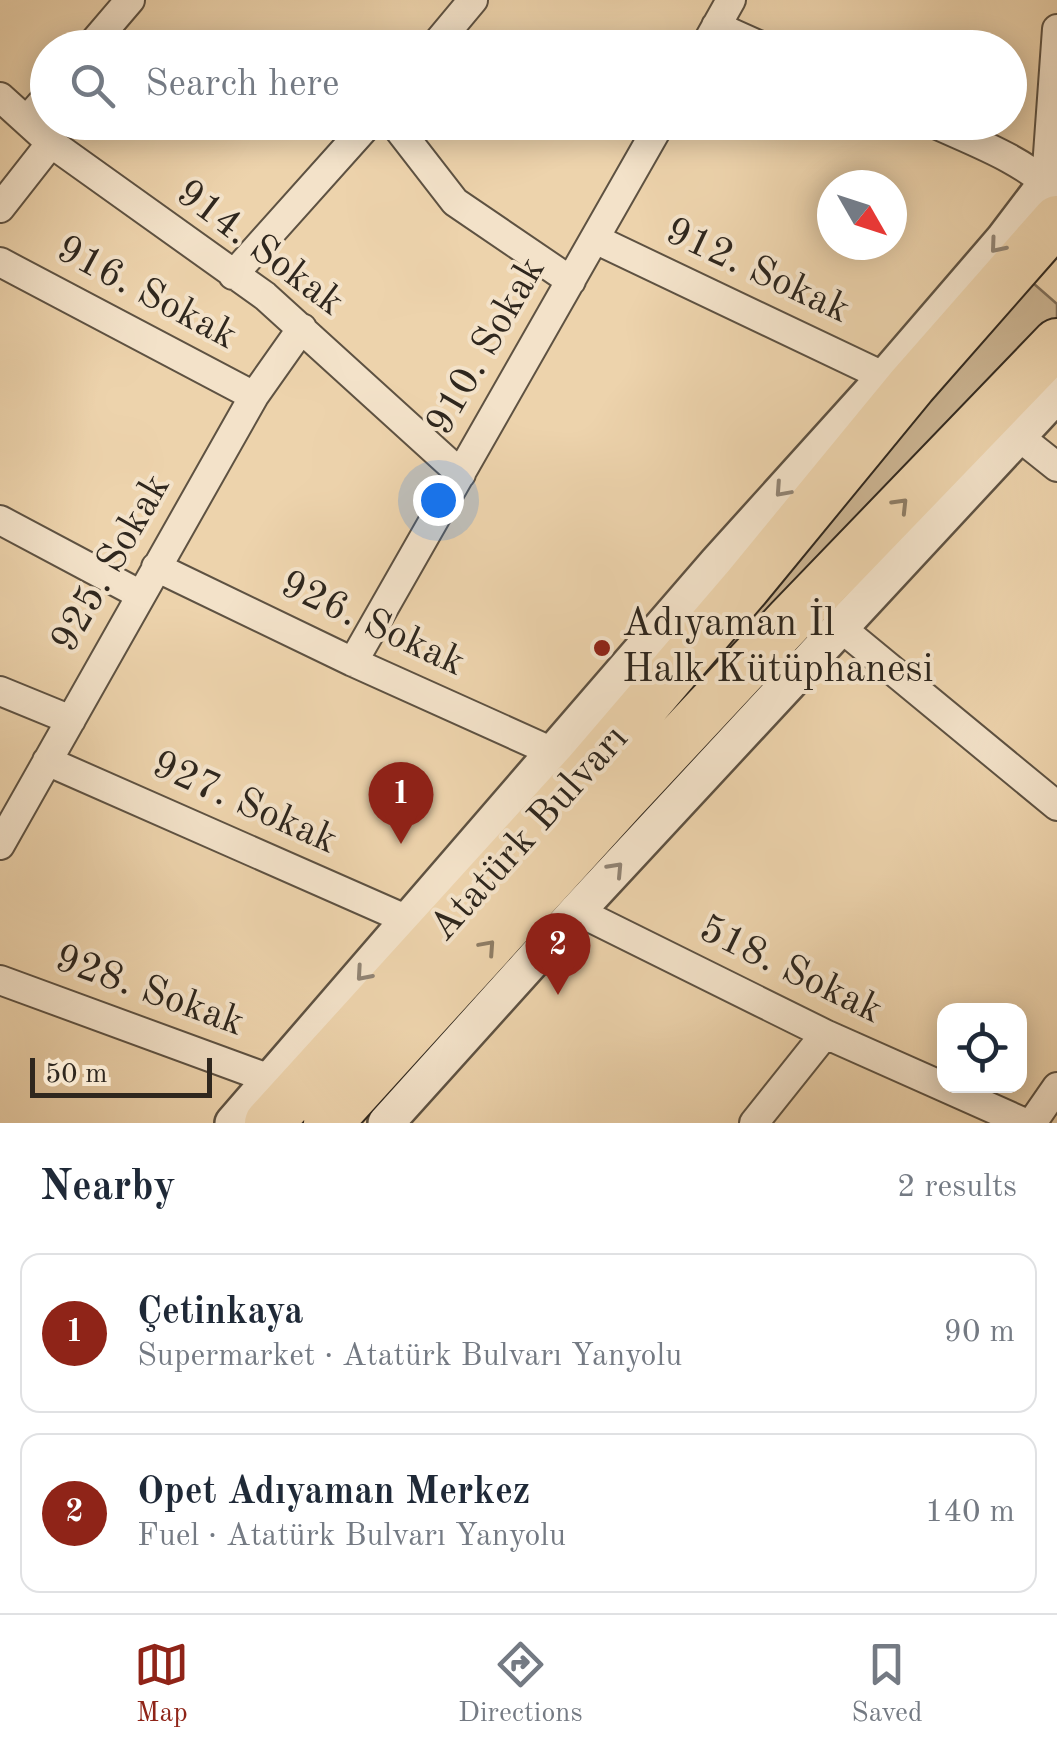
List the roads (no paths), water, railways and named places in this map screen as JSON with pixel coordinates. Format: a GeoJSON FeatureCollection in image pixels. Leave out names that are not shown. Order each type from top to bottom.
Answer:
{"type":"FeatureCollection","features":[{"type":"Feature","properties":{"kind":"highway"},"geometry":{"type":"LineString","coordinates":[[1055,198],[1057,245]]}},
{"type":"Feature","properties":{"kind":"highway","name":"Atatürk Bulvarı"},"geometry":{"type":"LineString","coordinates":[[270,1101],[586,774],[912,385],[1055,198]]}},
{"type":"Feature","properties":{"kind":"highway","name":"Atatürk Bulvarı"},"geometry":{"type":"LineString","coordinates":[[328,1123],[660,759],[1057,343]]}},
{"type":"Feature","properties":{"kind":"street"},"geometry":{"type":"LineString","coordinates":[[104,30],[130,0]]}},
{"type":"Feature","properties":{"kind":"street"},"geometry":{"type":"LineString","coordinates":[[449,30],[473,0]]}},
{"type":"Feature","properties":{"kind":"street"},"geometry":{"type":"LineString","coordinates":[[714,30],[731,0]]}},
{"type":"Feature","properties":{"kind":"street"},"geometry":{"type":"LineString","coordinates":[[1055,198],[1057,29]]}},
{"type":"Feature","properties":{"kind":"street","name":"914. Sokak"},"geometry":{"type":"LineString","coordinates":[[0,98],[30,123]]}},
{"type":"Feature","properties":{"kind":"street"},"geometry":{"type":"LineString","coordinates":[[27,120],[30,117]]}},
{"type":"Feature","properties":{"kind":"street","name":"914. Sokak"},"geometry":{"type":"LineString","coordinates":[[47,140],[265,296],[461,474]]}},
{"type":"Feature","properties":{"kind":"street"},"geometry":{"type":"LineString","coordinates":[[232,274],[354,140]]}},
{"type":"Feature","properties":{"kind":"street"},"geometry":{"type":"LineString","coordinates":[[407,140],[455,202],[571,281]]}},
{"type":"Feature","properties":{"kind":"street","name":"910. Sokak"},"geometry":{"type":"LineString","coordinates":[[353,662],[651,140]]}},
{"type":"Feature","properties":{"kind":"street"},"geometry":{"type":"LineString","coordinates":[[970,140],[1012,159],[1055,198]]}},
{"type":"Feature","properties":{"kind":"street"},"geometry":{"type":"LineString","coordinates":[[0,208],[50,143]]}},
{"type":"Feature","properties":{"kind":"street"},"geometry":{"type":"LineString","coordinates":[[232,1123],[270,1101],[410,920],[717,563],[1003,240],[1055,198]]}},
{"type":"Feature","properties":{"kind":"street","name":"912. Sokak"},"geometry":{"type":"LineString","coordinates":[[594,239],[885,377]]}},
{"type":"Feature","properties":{"kind":"street","name":"916. Sokak"},"geometry":{"type":"LineString","coordinates":[[0,262],[254,396]]}},
{"type":"Feature","properties":{"kind":"street","name":"925. Sokak"},"geometry":{"type":"LineString","coordinates":[[0,845],[254,396],[302,328]]}},
{"type":"Feature","properties":{"kind":"street"},"geometry":{"type":"LineString","coordinates":[[386,1123],[577,911],[1057,394]]}},
{"type":"Feature","properties":{"kind":"street"},"geometry":{"type":"LineString","coordinates":[[1018,436],[1057,467]]}},
{"type":"Feature","properties":{"kind":"street"},"geometry":{"type":"LineString","coordinates":[[0,520],[140,595]]}},
{"type":"Feature","properties":{"kind":"street","name":"926. Sokak"},"geometry":{"type":"LineString","coordinates":[[156,567],[353,662],[555,752]]}},
{"type":"Feature","properties":{"kind":"street"},"geometry":{"type":"LineString","coordinates":[[840,627],[1057,806]]}},
{"type":"Feature","properties":{"kind":"street"},"geometry":{"type":"LineString","coordinates":[[0,691],[71,720]]}},
{"type":"Feature","properties":{"kind":"street","name":"927. Sokak"},"geometry":{"type":"LineString","coordinates":[[47,761],[410,920]]}},
{"type":"Feature","properties":{"kind":"street","name":"518. Sokak"},"geometry":{"type":"LineString","coordinates":[[577,911],[825,1034],[1028,1123]]}},
{"type":"Feature","properties":{"kind":"street","name":"928. Sokak"},"geometry":{"type":"LineString","coordinates":[[0,980],[270,1101]]}},
{"type":"Feature","properties":{"kind":"street"},"geometry":{"type":"LineString","coordinates":[[754,1123],[825,1034]]}},
{"type":"Feature","properties":{"kind":"street"},"geometry":{"type":"LineString","coordinates":[[1028,1123],[1057,1087]]}},
{"type":"Feature","properties":{"kind":"place","name":"Adıyaman İl Halk Kütüphanesi"},"geometry":{"type":"Point","coordinates":[602,648]}},
{"type":"Feature","properties":{"kind":"place","name":"Çetinkaya"},"geometry":{"type":"Point","coordinates":[401,844]}},
{"type":"Feature","properties":{"kind":"place","name":"Opet Adıyaman Merkez"},"geometry":{"type":"Point","coordinates":[558,995]}}]}
